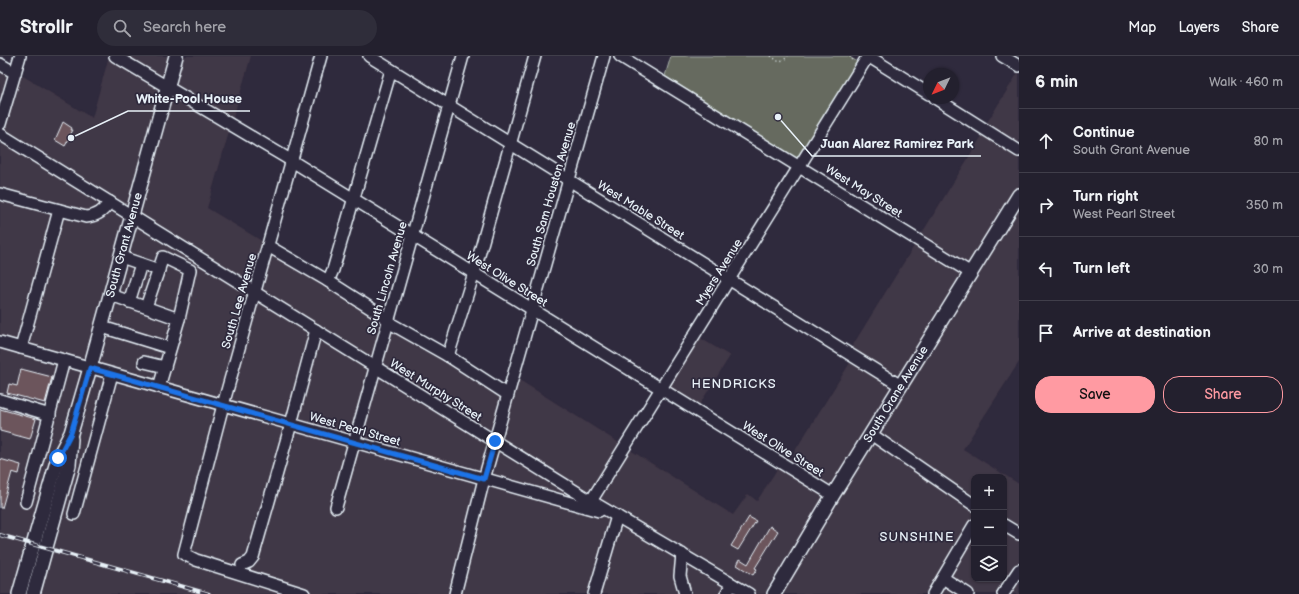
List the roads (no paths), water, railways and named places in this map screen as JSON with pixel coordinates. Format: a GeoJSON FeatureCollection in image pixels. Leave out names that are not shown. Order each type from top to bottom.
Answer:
{"type":"FeatureCollection","features":[{"type":"Feature","properties":{"kind":"main road","name":"South Grant Avenue"},"geometry":{"type":"LineString","coordinates":[[19,594],[58,458],[71,433],[102,327],[176,56]]}},
{"type":"Feature","properties":{"kind":"main road","name":"South Crane Avenue"},"geometry":{"type":"LineString","coordinates":[[774,594],[833,495],[971,272],[1017,204]]}},
{"type":"Feature","properties":{"kind":"main road","name":"South Grant Avenue"},"geometry":{"type":"LineString","coordinates":[[33,594],[69,465],[71,433]]}},
{"type":"Feature","properties":{"kind":"street"},"geometry":{"type":"LineString","coordinates":[[0,124],[20,56]]}},
{"type":"Feature","properties":{"kind":"street","name":"West Olive Street"},"geometry":{"type":"LineString","coordinates":[[115,56],[292,161],[833,495]]}},
{"type":"Feature","properties":{"kind":"street","name":"South Lee Avenue"},"geometry":{"type":"LineString","coordinates":[[304,594],[196,560],[184,554],[223,405],[321,56]]}},
{"type":"Feature","properties":{"kind":"street","name":"West Mable Street"},"geometry":{"type":"LineString","coordinates":[[369,56],[901,386]]}},
{"type":"Feature","properties":{"kind":"street","name":"South Lincoln Avenue"},"geometry":{"type":"LineString","coordinates":[[336,507],[463,56]]}},
{"type":"Feature","properties":{"kind":"street"},"geometry":{"type":"LineString","coordinates":[[448,356],[474,273],[535,56]]}},
{"type":"Feature","properties":{"kind":"street","name":"South Sam Houston Avenue"},"geometry":{"type":"LineString","coordinates":[[455,594],[484,479],[604,56]]}},
{"type":"Feature","properties":{"kind":"street","name":"West May Street"},"geometry":{"type":"LineString","coordinates":[[620,56],[971,272]]}},
{"type":"Feature","properties":{"kind":"street"},"geometry":{"type":"LineString","coordinates":[[868,56],[923,90]]}},
{"type":"Feature","properties":{"kind":"street","name":"Myers Avenue"},"geometry":{"type":"LineString","coordinates":[[591,501],[868,56]]}},
{"type":"Feature","properties":{"kind":"street"},"geometry":{"type":"LineString","coordinates":[[1002,56],[1019,66]]}},
{"type":"Feature","properties":{"kind":"street"},"geometry":{"type":"LineString","coordinates":[[0,64],[15,73]]}},
{"type":"Feature","properties":{"kind":"street"},"geometry":{"type":"LineString","coordinates":[[328,281],[333,270],[354,200],[391,70]]}},
{"type":"Feature","properties":{"kind":"street"},"geometry":{"type":"LineString","coordinates":[[945,104],[1019,151]]}},
{"type":"Feature","properties":{"kind":"street","name":"West Murphy Street"},"geometry":{"type":"LineString","coordinates":[[1,139],[110,202],[591,501],[749,594]]}},
{"type":"Feature","properties":{"kind":"street"},"geometry":{"type":"LineString","coordinates":[[0,194],[86,217],[100,214],[110,202]]}},
{"type":"Feature","properties":{"kind":"street"},"geometry":{"type":"LineString","coordinates":[[21,348],[59,210]]}},
{"type":"Feature","properties":{"kind":"street"},"geometry":{"type":"LineString","coordinates":[[146,307],[170,240]]}},
{"type":"Feature","properties":{"kind":"street"},"geometry":{"type":"LineString","coordinates":[[268,246],[328,281],[388,321],[448,356],[508,395]]}},
{"type":"Feature","properties":{"kind":"street"},"geometry":{"type":"LineString","coordinates":[[181,265],[187,250]]}},
{"type":"Feature","properties":{"kind":"street"},"geometry":{"type":"LineString","coordinates":[[121,257],[159,270]]}},
{"type":"Feature","properties":{"kind":"street"},"geometry":{"type":"LineString","coordinates":[[159,387],[190,270],[164,257]]}},
{"type":"Feature","properties":{"kind":"street"},"geometry":{"type":"LineString","coordinates":[[129,302],[141,264]]}},
{"type":"Feature","properties":{"kind":"street"},"geometry":{"type":"LineString","coordinates":[[111,295],[178,319]]}},
{"type":"Feature","properties":{"kind":"street"},"geometry":{"type":"LineString","coordinates":[[102,327],[170,348]]}},
{"type":"Feature","properties":{"kind":"street"},"geometry":{"type":"LineString","coordinates":[[242,565],[249,562],[253,557],[316,330]]}},
{"type":"Feature","properties":{"kind":"street","name":"West Pearl Street"},"geometry":{"type":"LineString","coordinates":[[0,342],[615,515]]}},
{"type":"Feature","properties":{"kind":"street"},"geometry":{"type":"LineString","coordinates":[[26,502],[64,360]]}},
{"type":"Feature","properties":{"kind":"street"},"geometry":{"type":"LineString","coordinates":[[144,362],[164,367]]}},
{"type":"Feature","properties":{"kind":"street"},"geometry":{"type":"LineString","coordinates":[[74,514],[112,374]]}},
{"type":"Feature","properties":{"kind":"street"},"geometry":{"type":"LineString","coordinates":[[0,400],[50,415]]}},
{"type":"Feature","properties":{"kind":"street"},"geometry":{"type":"LineString","coordinates":[[871,434],[971,503]]}},
{"type":"Feature","properties":{"kind":"street"},"geometry":{"type":"LineString","coordinates":[[594,594],[615,515]]}},
{"type":"Feature","properties":{"kind":"street"},"geometry":{"type":"LineString","coordinates":[[1007,527],[1019,534]]}},
{"type":"Feature","properties":{"kind":"street"},"geometry":{"type":"LineString","coordinates":[[933,594],[971,530]]}},
{"type":"Feature","properties":{"kind":"street"},"geometry":{"type":"LineString","coordinates":[[682,554],[680,576],[685,594]]}},
{"type":"Feature","properties":{"kind":"street"},"geometry":{"type":"LineString","coordinates":[[1003,594],[1019,570]]}},
{"type":"Feature","properties":{"kind":"street"},"geometry":{"type":"LineString","coordinates":[[943,578],[968,594]]}},
{"type":"Feature","properties":{"kind":"street"},"geometry":{"type":"LineString","coordinates":[[726,594],[732,584]]}},
{"type":"Feature","properties":{"kind":"railway"},"geometry":{"type":"LineString","coordinates":[[0,535],[209,594]]}},
{"type":"Feature","properties":{"kind":"place","name":"Juan Alarez Ramirez Park"},"geometry":{"type":"Point","coordinates":[778,117]}},
{"type":"Feature","properties":{"kind":"place","name":"White-Pool House"},"geometry":{"type":"Point","coordinates":[71,138]}},
{"type":"Feature","properties":{"kind":"district","name":"HENDRICKS"},"geometry":{"type":"Point","coordinates":[734,383]}},
{"type":"Feature","properties":{"kind":"district","name":"SUNSHINE"},"geometry":{"type":"Point","coordinates":[917,536]}}]}
